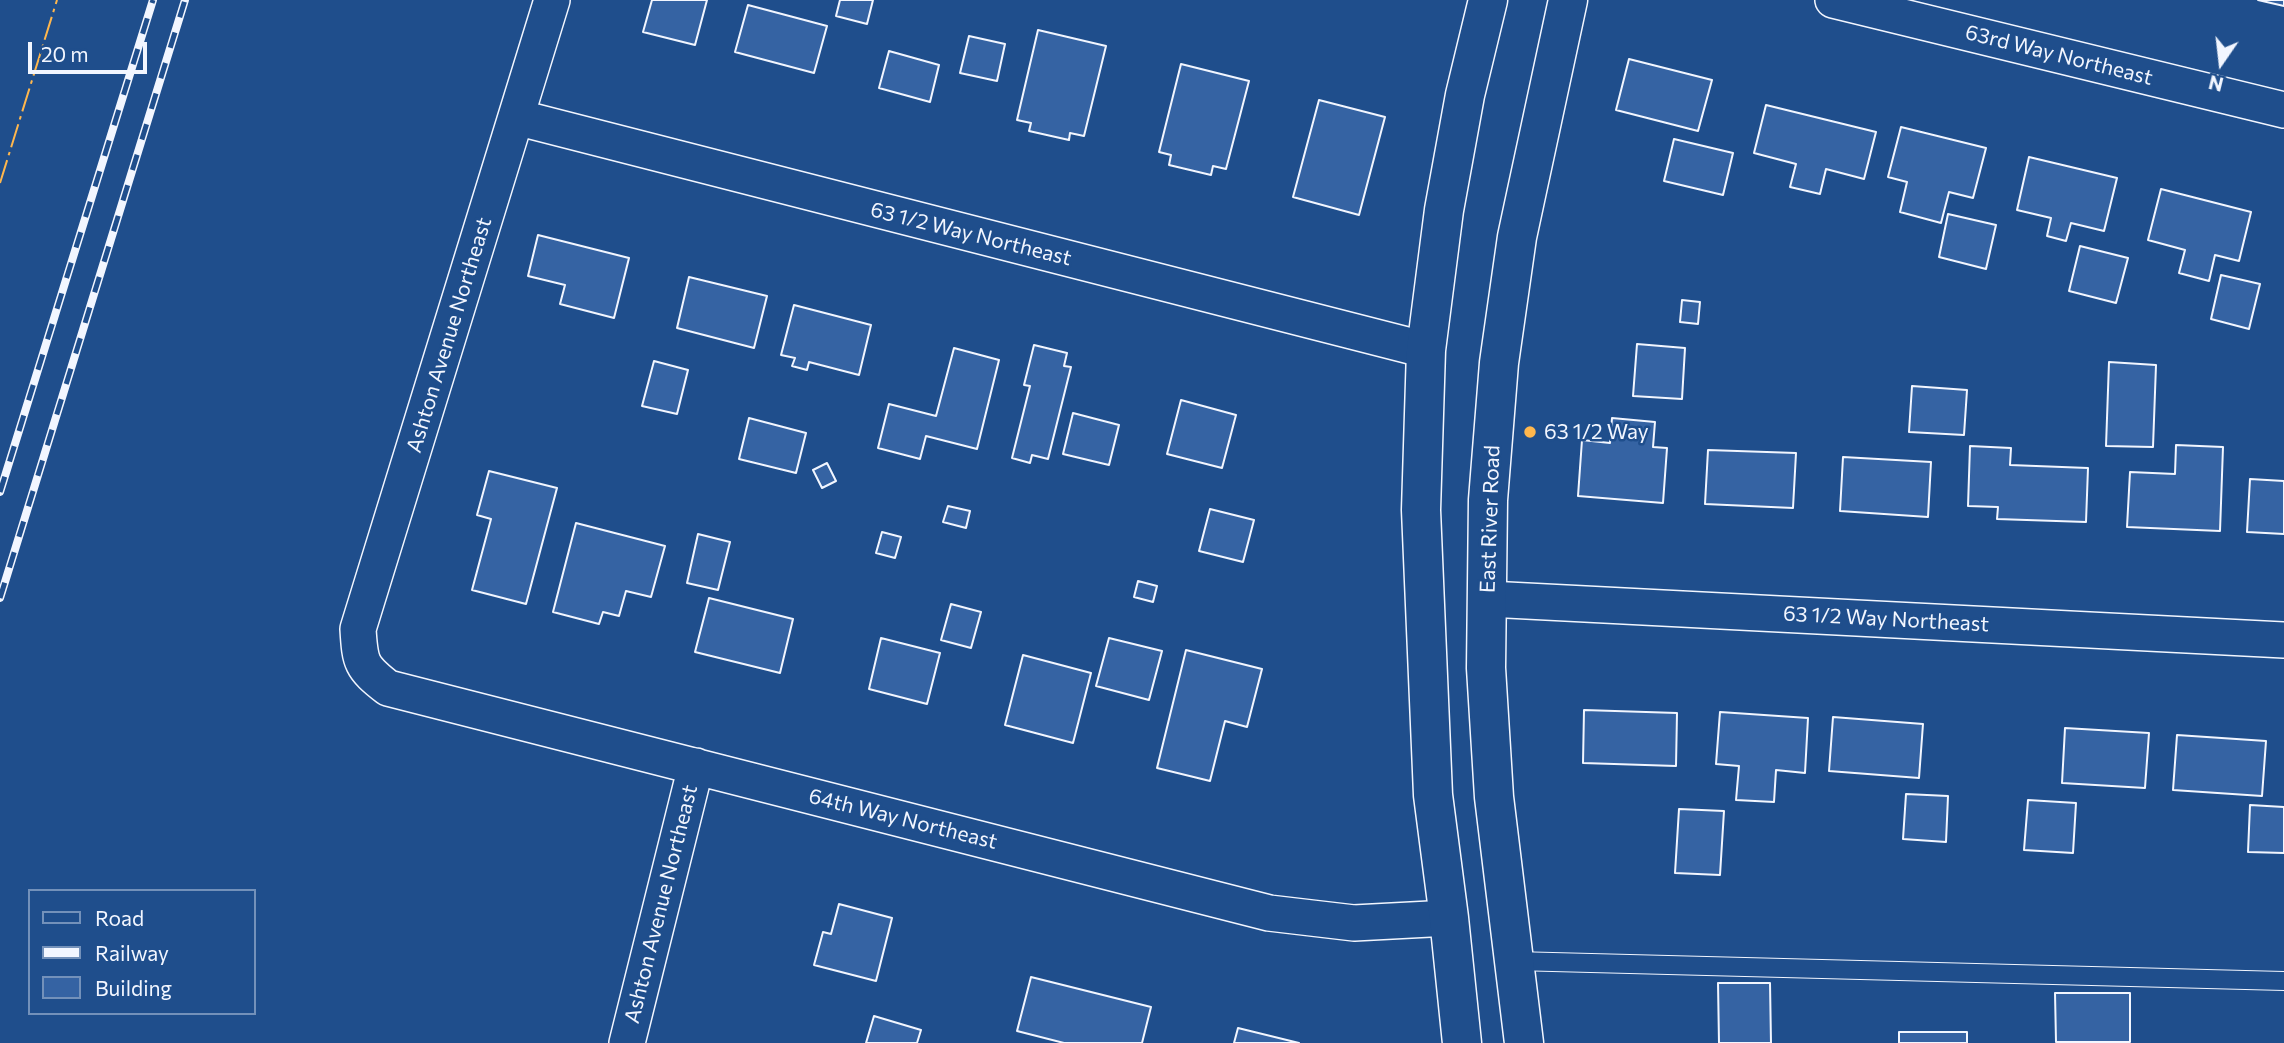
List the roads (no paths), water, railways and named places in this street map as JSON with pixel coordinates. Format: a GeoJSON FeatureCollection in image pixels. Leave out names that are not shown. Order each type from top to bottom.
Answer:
{"type":"FeatureCollection","features":[{"type":"Feature","properties":{"kind":"main road"},"geometry":{"type":"LineString","coordinates":[[1462,1043],[1450,918],[1433,795],[1422,538],[1426,350],[1444,209],[1465,95],[1488,0]]}},
{"type":"Feature","properties":{"kind":"main road","name":"East River Road"},"geometry":{"type":"LineString","coordinates":[[1524,1043],[1494,797],[1486,668],[1488,500],[1499,363],[1517,237],[1568,0]]}},
{"type":"Feature","properties":{"kind":"street","name":"Ashton Avenue Northeast"},"geometry":{"type":"LineString","coordinates":[[365,670],[359,649],[358,629],[552,0]]}},
{"type":"Feature","properties":{"kind":"street","name":"63rd Way Northeast"},"geometry":{"type":"LineString","coordinates":[[1833,0],[2284,110]]}},
{"type":"Feature","properties":{"kind":"street","name":"63 1/2 Way Northeast"},"geometry":{"type":"LineString","coordinates":[[516,117],[1426,350]]}},
{"type":"Feature","properties":{"kind":"street","name":"63 1/2 Way Northeast"},"geometry":{"type":"LineString","coordinates":[[1488,599],[2284,640]]}},
{"type":"Feature","properties":{"kind":"street","name":"64th Way Northeast"},"geometry":{"type":"LineString","coordinates":[[365,670],[388,688],[1269,914],[1353,923],[1450,918]]}},
{"type":"Feature","properties":{"kind":"street","name":"Ashton Avenue Northeast"},"geometry":{"type":"LineString","coordinates":[[626,1043],[696,766]]}},
{"type":"Feature","properties":{"kind":"lane"},"geometry":{"type":"LineString","coordinates":[[1514,961],[2284,981]]}},
{"type":"Feature","properties":{"kind":"railway"},"geometry":{"type":"LineString","coordinates":[[0,492],[153,0]]}},
{"type":"Feature","properties":{"kind":"railway"},"geometry":{"type":"LineString","coordinates":[[0,598],[185,0]]}},
{"type":"Feature","properties":{"kind":"place","name":"63 1/2 Way"},"geometry":{"type":"Point","coordinates":[1530,432]}}]}
